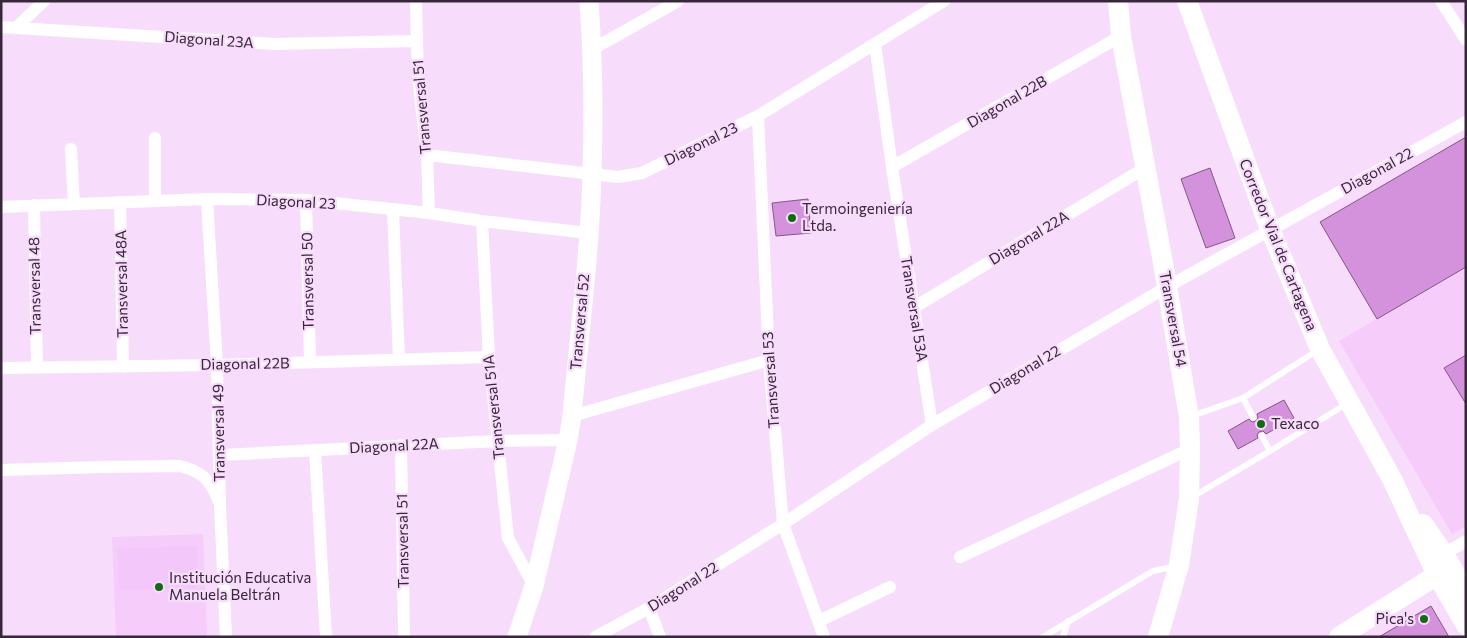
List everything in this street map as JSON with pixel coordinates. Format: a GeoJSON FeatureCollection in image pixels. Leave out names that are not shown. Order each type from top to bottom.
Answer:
{"type":"FeatureCollection","features":[{"type":"Feature","properties":{"kind":"main road","name":"Transversal 54"},"geometry":{"type":"LineString","coordinates":[[1118,1],[1121,36],[1189,417],[1188,498],[1179,565],[1158,637]]}},
{"type":"Feature","properties":{"kind":"main road","name":"Corredor Vial de Cartagena"},"geometry":{"type":"LineString","coordinates":[[1187,1],[1270,229],[1320,349],[1392,479],[1437,575],[1466,625]]}},
{"type":"Feature","properties":{"kind":"main road","name":"Corredor Vial de Cartagena"},"geometry":{"type":"LineString","coordinates":[[1392,479],[1444,554],[1466,592]]}},
{"type":"Feature","properties":{"kind":"main road"},"geometry":{"type":"LineString","coordinates":[[1339,637],[1437,575]]}},
{"type":"Feature","properties":{"kind":"street"},"geometry":{"type":"LineString","coordinates":[[17,27],[44,1]]}},
{"type":"Feature","properties":{"kind":"street","name":"Transversal 51"},"geometry":{"type":"LineString","coordinates":[[416,1],[418,77],[427,155],[429,213]]}},
{"type":"Feature","properties":{"kind":"street","name":"Transversal 52"},"geometry":{"type":"LineString","coordinates":[[517,637],[534,586],[572,416],[589,233],[592,173],[592,50],[589,1]]}},
{"type":"Feature","properties":{"kind":"street"},"geometry":{"type":"LineString","coordinates":[[592,50],[678,1]]}},
{"type":"Feature","properties":{"kind":"street","name":"Diagonal 23"},"geometry":{"type":"LineString","coordinates":[[427,155],[618,176],[642,173],[758,116],[944,1]]}},
{"type":"Feature","properties":{"kind":"street"},"geometry":{"type":"LineString","coordinates":[[1441,1],[1466,40]]}},
{"type":"Feature","properties":{"kind":"street","name":"Diagonal 23A"},"geometry":{"type":"LineString","coordinates":[[1,27],[274,44],[417,41]]}},
{"type":"Feature","properties":{"kind":"street","name":"Diagonal 22B"},"geometry":{"type":"LineString","coordinates":[[892,167],[1121,36]]}},
{"type":"Feature","properties":{"kind":"street","name":"Transversal 53A"},"geometry":{"type":"LineString","coordinates":[[875,44],[932,425]]}},
{"type":"Feature","properties":{"kind":"street","name":"Transversal 53"},"geometry":{"type":"LineString","coordinates":[[758,116],[769,360],[783,524],[824,637]]}},
{"type":"Feature","properties":{"kind":"street","name":"Diagonal 22"},"geometry":{"type":"LineString","coordinates":[[595,637],[649,608],[783,524],[932,425],[1167,287],[1466,122]]}},
{"type":"Feature","properties":{"kind":"street"},"geometry":{"type":"LineString","coordinates":[[155,138],[155,201]]}},
{"type":"Feature","properties":{"kind":"street"},"geometry":{"type":"LineString","coordinates":[[71,149],[74,204]]}},
{"type":"Feature","properties":{"kind":"street","name":"Diagonal 22A"},"geometry":{"type":"LineString","coordinates":[[913,308],[1146,168]]}},
{"type":"Feature","properties":{"kind":"street","name":"Diagonal 23"},"geometry":{"type":"LineString","coordinates":[[1,207],[207,199],[306,200],[589,233]]}},
{"type":"Feature","properties":{"kind":"street","name":"Transversal 49"},"geometry":{"type":"LineString","coordinates":[[207,199],[217,365],[220,505],[226,637]]}},
{"type":"Feature","properties":{"kind":"street","name":"Transversal 50"},"geometry":{"type":"LineString","coordinates":[[306,200],[310,362]]}},
{"type":"Feature","properties":{"kind":"street","name":"Transversal 48A"},"geometry":{"type":"LineString","coordinates":[[120,202],[123,367]]}},
{"type":"Feature","properties":{"kind":"street","name":"Transversal 48"},"geometry":{"type":"LineString","coordinates":[[34,205],[37,367]]}},
{"type":"Feature","properties":{"kind":"street"},"geometry":{"type":"LineString","coordinates":[[394,209],[399,360]]}},
{"type":"Feature","properties":{"kind":"street","name":"Transversal 51A"},"geometry":{"type":"LineString","coordinates":[[482,221],[489,357],[508,538],[534,586]]}},
{"type":"Feature","properties":{"kind":"street","name":"Diagonal 22B"},"geometry":{"type":"LineString","coordinates":[[1,368],[217,365],[489,357]]}},
{"type":"Feature","properties":{"kind":"street"},"geometry":{"type":"LineString","coordinates":[[572,416],[769,360]]}},
{"type":"Feature","properties":{"kind":"street","name":"Diagonal 22A"},"geometry":{"type":"LineString","coordinates":[[220,455],[498,441],[568,440]]}},
{"type":"Feature","properties":{"kind":"street","name":"Transversal 51"},"geometry":{"type":"LineString","coordinates":[[401,446],[404,637]]}},
{"type":"Feature","properties":{"kind":"street"},"geometry":{"type":"LineString","coordinates":[[960,557],[1190,449]]}},
{"type":"Feature","properties":{"kind":"street"},"geometry":{"type":"LineString","coordinates":[[315,450],[326,637]]}},
{"type":"Feature","properties":{"kind":"street"},"geometry":{"type":"LineString","coordinates":[[1,470],[180,466],[199,472],[209,482],[220,505]]}},
{"type":"Feature","properties":{"kind":"street"},"geometry":{"type":"LineString","coordinates":[[1444,554],[1466,541]]}},
{"type":"Feature","properties":{"kind":"street"},"geometry":{"type":"LineString","coordinates":[[819,621],[890,587]]}},
{"type":"Feature","properties":{"kind":"street"},"geometry":{"type":"LineString","coordinates":[[649,608],[660,637]]}},
{"type":"Feature","properties":{"kind":"lane"},"geometry":{"type":"LineString","coordinates":[[1189,417],[1242,398],[1320,349]]}},
{"type":"Feature","properties":{"kind":"lane"},"geometry":{"type":"LineString","coordinates":[[1242,398],[1253,417]]}},
{"type":"Feature","properties":{"kind":"lane"},"geometry":{"type":"LineString","coordinates":[[1188,498],[1349,402]]}},
{"type":"Feature","properties":{"kind":"lane"},"geometry":{"type":"LineString","coordinates":[[1262,436],[1270,450]]}},
{"type":"Feature","properties":{"kind":"lane"},"geometry":{"type":"LineString","coordinates":[[1043,637],[1153,571],[1179,565]]}},
{"type":"Feature","properties":{"kind":"lane"},"geometry":{"type":"LineString","coordinates":[[1063,637],[1068,621]]}},
{"type":"Feature","properties":{"kind":"shaded area"},"geometry":{"type":"Polygon","coordinates":[[[1466,267],[1466,526],[1452,534],[1339,341],[1466,267]]]}},
{"type":"Feature","properties":{"kind":"shaded area","name":"Institución Educativa Manuela Beltrán"},"geometry":{"type":"Polygon","coordinates":[[[203,534],[207,637],[116,637],[112,537],[203,534]]]}},
{"type":"Feature","properties":{"kind":"shaded area"},"geometry":{"type":"Polygon","coordinates":[[[197,546],[198,588],[119,590],[117,549],[197,546]]]}},
{"type":"Feature","properties":{"kind":"building"},"geometry":{"type":"Polygon","coordinates":[[[1466,137],[1466,267],[1377,319],[1320,222],[1466,137]]]}},
{"type":"Feature","properties":{"kind":"building"},"geometry":{"type":"Polygon","coordinates":[[[1210,168],[1235,238],[1206,248],[1181,179],[1210,168]]]}},
{"type":"Feature","properties":{"kind":"building","name":"Termoingeniería Ltda."},"geometry":{"type":"Polygon","coordinates":[[[808,199],[811,233],[776,236],[772,203],[808,199]]]}},
{"type":"Feature","properties":{"kind":"building"},"geometry":{"type":"Polygon","coordinates":[[[1466,355],[1466,404],[1444,368],[1466,355]]]}},
{"type":"Feature","properties":{"kind":"building","name":"Texaco"},"geometry":{"type":"Polygon","coordinates":[[[1284,400],[1294,418],[1266,434],[1263,431],[1259,432],[1258,438],[1238,449],[1228,431],[1249,419],[1252,422],[1256,421],[1258,418],[1257,414],[1284,400]]]}},
{"type":"Feature","properties":{"kind":"building","name":"Pica's"},"geometry":{"type":"Polygon","coordinates":[[[1431,606],[1449,637],[1379,637],[1431,606]]]}},
{"type":"Feature","properties":{"kind":"place","name":"Termoingeniería Ltda."},"geometry":{"type":"Point","coordinates":[792,218]}},
{"type":"Feature","properties":{"kind":"place","name":"Texaco"},"geometry":{"type":"Point","coordinates":[1261,424]}},
{"type":"Feature","properties":{"kind":"place","name":"Institución Educativa Manuela Beltrán"},"geometry":{"type":"Point","coordinates":[159,587]}},
{"type":"Feature","properties":{"kind":"place","name":"Pica's"},"geometry":{"type":"Point","coordinates":[1424,619]}}]}
